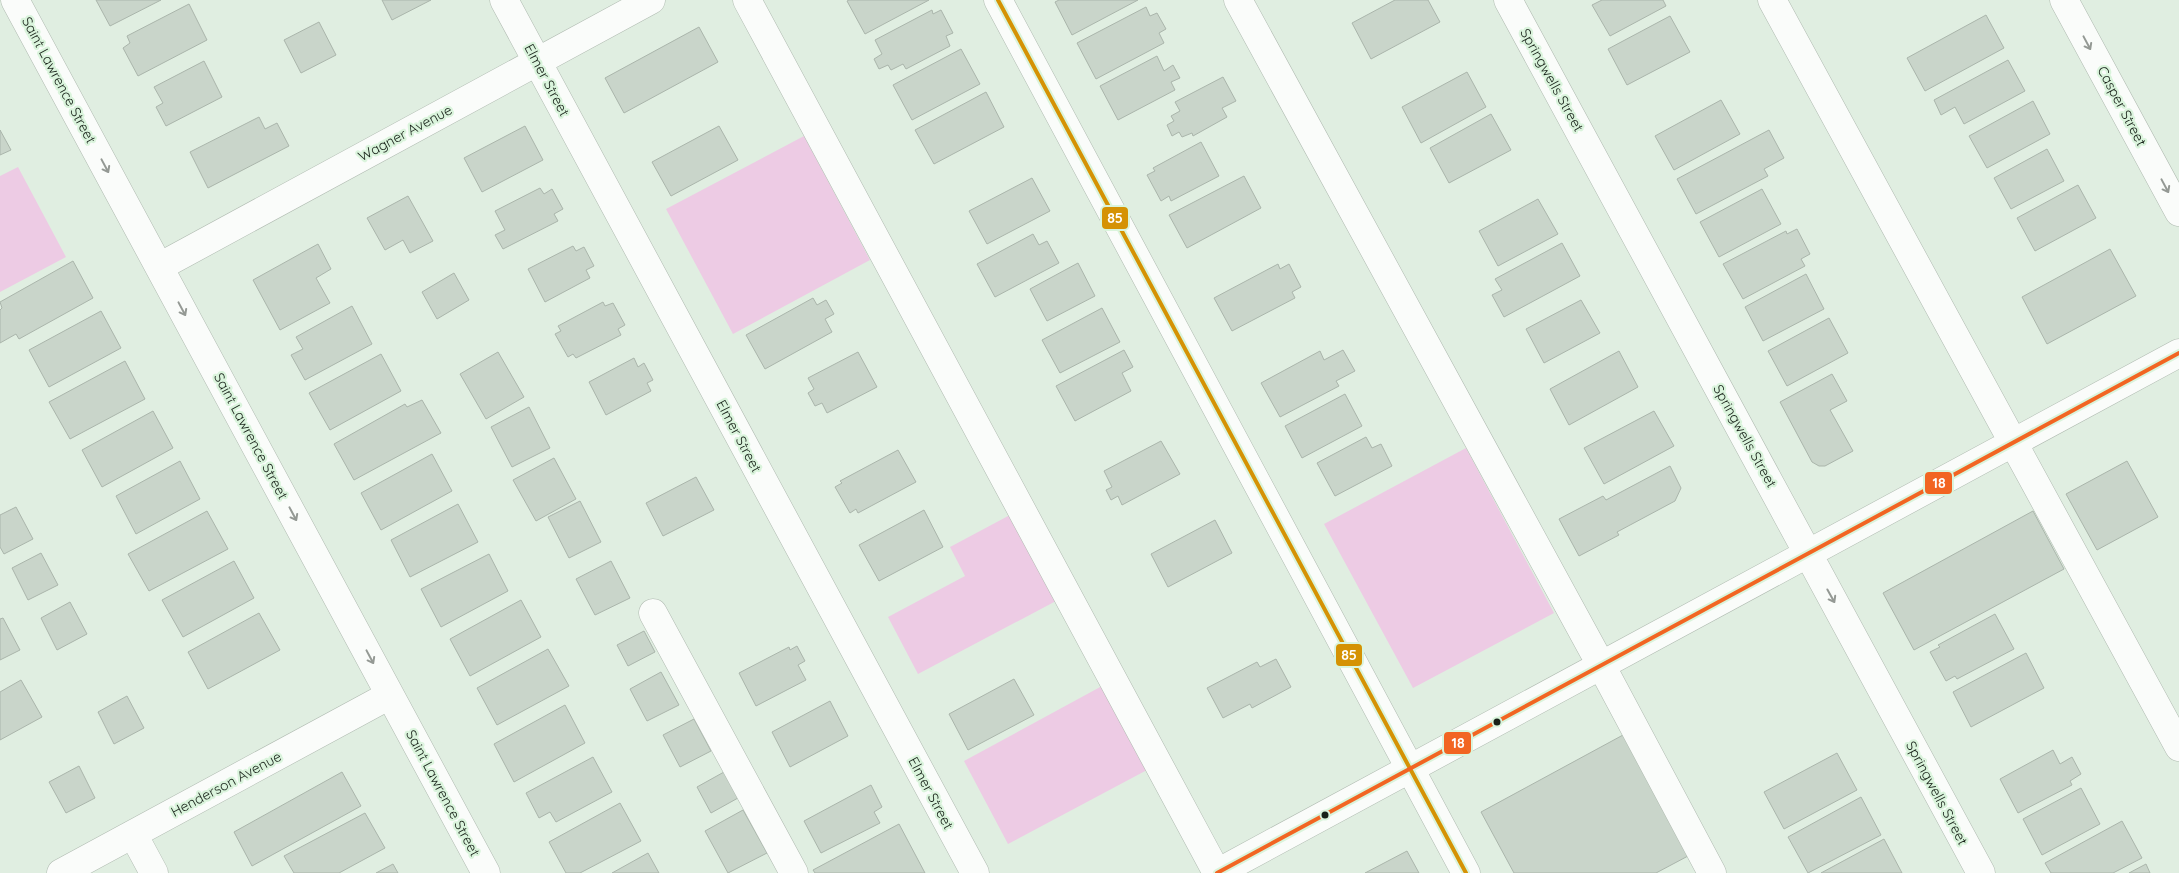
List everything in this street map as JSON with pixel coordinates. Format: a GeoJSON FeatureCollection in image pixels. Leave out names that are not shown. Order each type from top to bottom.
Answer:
{"type":"FeatureCollection","features":[{"type":"Feature","properties":{"kind":"street","name":"Saint Lawrence Street"},"geometry":{"type":"LineString","coordinates":[[15,0],[486,873]]}},
{"type":"Feature","properties":{"kind":"street","name":"Elmer Street"},"geometry":{"type":"LineString","coordinates":[[504,0],[974,873]]}},
{"type":"Feature","properties":{"kind":"street","name":"Wagner Avenue"},"geometry":{"type":"LineString","coordinates":[[160,267],[651,0]]}},
{"type":"Feature","properties":{"kind":"street"},"geometry":{"type":"LineString","coordinates":[[747,0],[1217,873],[2179,353]]}},
{"type":"Feature","properties":{"kind":"street"},"geometry":{"type":"LineString","coordinates":[[998,0],[1466,873]]}},
{"type":"Feature","properties":{"kind":"street"},"geometry":{"type":"LineString","coordinates":[[1238,0],[1601,665],[1712,873]]}},
{"type":"Feature","properties":{"kind":"street","name":"Springwells Street"},"geometry":{"type":"LineString","coordinates":[[1508,0],[1981,873]]}},
{"type":"Feature","properties":{"kind":"street"},"geometry":{"type":"LineString","coordinates":[[1772,0],[2179,747]]}},
{"type":"Feature","properties":{"kind":"street","name":"Casper Street"},"geometry":{"type":"LineString","coordinates":[[2064,0],[2179,212]]}},
{"type":"Feature","properties":{"kind":"street"},"geometry":{"type":"LineString","coordinates":[[653,612],[794,873]]}},
{"type":"Feature","properties":{"kind":"street","name":"Henderson Avenue"},"geometry":{"type":"LineString","coordinates":[[61,873],[390,695]]}},
{"type":"Feature","properties":{"kind":"street"},"geometry":{"type":"LineString","coordinates":[[133,834],[154,873]]}},
{"type":"Feature","properties":{"kind":"shaded area"},"geometry":{"type":"Polygon","coordinates":[[[804,136],[870,260],[733,334],[666,209],[804,136]]]}},
{"type":"Feature","properties":{"kind":"shaded area"},"geometry":{"type":"Polygon","coordinates":[[[18,167],[66,257],[0,292],[0,176],[18,167]]]}},
{"type":"Feature","properties":{"kind":"shaded area"},"geometry":{"type":"Polygon","coordinates":[[[1466,448],[1554,613],[1413,688],[1324,524],[1466,448]]]}},
{"type":"Feature","properties":{"kind":"shaded area"},"geometry":{"type":"Polygon","coordinates":[[[1010,515],[1056,601],[918,674],[888,617],[965,576],[950,547],[1010,515]]]}},
{"type":"Feature","properties":{"kind":"shaded area"},"geometry":{"type":"Polygon","coordinates":[[[1102,686],[1147,770],[1008,844],[964,761],[1102,686]]]}},
{"type":"Feature","properties":{"kind":"building"},"geometry":{"type":"Polygon","coordinates":[[[96,0],[161,0],[110,26],[96,0]]]}},
{"type":"Feature","properties":{"kind":"building"},"geometry":{"type":"Polygon","coordinates":[[[382,0],[431,0],[392,20],[382,0]]]}},
{"type":"Feature","properties":{"kind":"building"},"geometry":{"type":"Polygon","coordinates":[[[929,0],[865,34],[847,1],[929,0]]]}},
{"type":"Feature","properties":{"kind":"building"},"geometry":{"type":"Polygon","coordinates":[[[1059,0],[1138,0],[1072,35],[1055,2],[1059,0]]]}},
{"type":"Feature","properties":{"kind":"building"},"geometry":{"type":"Polygon","coordinates":[[[1395,0],[1428,0],[1440,22],[1371,59],[1352,23],[1395,0]]]}},
{"type":"Feature","properties":{"kind":"building"},"geometry":{"type":"Polygon","coordinates":[[[1602,0],[1663,0],[1666,6],[1610,36],[1592,5],[1602,0]]]}},
{"type":"Feature","properties":{"kind":"building"},"geometry":{"type":"Polygon","coordinates":[[[189,4],[207,40],[138,76],[123,48],[130,43],[127,36],[189,4]]]}},
{"type":"Feature","properties":{"kind":"building"},"geometry":{"type":"Polygon","coordinates":[[[1146,7],[1150,16],[1157,13],[1166,29],[1159,33],[1164,43],[1096,79],[1077,43],[1146,7]]]}},
{"type":"Feature","properties":{"kind":"building"},"geometry":{"type":"Polygon","coordinates":[[[932,10],[933,14],[941,10],[953,33],[946,36],[950,46],[906,69],[903,64],[891,70],[888,65],[879,69],[874,59],[882,54],[875,40],[932,10]]]}},
{"type":"Feature","properties":{"kind":"building"},"geometry":{"type":"Polygon","coordinates":[[[1986,15],[2004,48],[1925,91],[1907,58],[1986,15]]]}},
{"type":"Feature","properties":{"kind":"building"},"geometry":{"type":"Polygon","coordinates":[[[1670,16],[1690,52],[1627,85],[1608,49],[1670,16]]]}},
{"type":"Feature","properties":{"kind":"building"},"geometry":{"type":"Polygon","coordinates":[[[319,22],[336,55],[301,73],[284,40],[319,22]]]}},
{"type":"Feature","properties":{"kind":"building"},"geometry":{"type":"Polygon","coordinates":[[[699,27],[718,62],[624,113],[605,78],[699,27]]]}},
{"type":"Feature","properties":{"kind":"building"},"geometry":{"type":"Polygon","coordinates":[[[961,49],[980,84],[912,120],[893,85],[961,49]]]}},
{"type":"Feature","properties":{"kind":"building"},"geometry":{"type":"Polygon","coordinates":[[[1157,56],[1164,71],[1173,65],[1180,78],[1171,82],[1175,90],[1118,120],[1100,86],[1157,56]]]}},
{"type":"Feature","properties":{"kind":"building"},"geometry":{"type":"Polygon","coordinates":[[[2008,60],[2025,91],[1964,124],[1955,107],[1941,115],[1934,100],[2008,60]]]}},
{"type":"Feature","properties":{"kind":"building"},"geometry":{"type":"Polygon","coordinates":[[[204,61],[222,97],[166,126],[156,107],[163,103],[154,87],[204,61]]]}},
{"type":"Feature","properties":{"kind":"building"},"geometry":{"type":"Polygon","coordinates":[[[1467,72],[1486,107],[1421,143],[1402,107],[1467,72]]]}},
{"type":"Feature","properties":{"kind":"building"},"geometry":{"type":"Polygon","coordinates":[[[1223,77],[1236,101],[1222,108],[1227,117],[1193,136],[1192,133],[1182,137],[1179,132],[1172,136],[1167,125],[1174,121],[1171,116],[1180,111],[1175,102],[1223,77]]]}},
{"type":"Feature","properties":{"kind":"building"},"geometry":{"type":"Polygon","coordinates":[[[986,92],[1004,127],[934,164],[915,130],[986,92]]]}},
{"type":"Feature","properties":{"kind":"building"},"geometry":{"type":"Polygon","coordinates":[[[1721,100],[1740,134],[1674,170],[1655,136],[1721,100]]]}},
{"type":"Feature","properties":{"kind":"building"},"geometry":{"type":"Polygon","coordinates":[[[2033,101],[2050,134],[1987,168],[1969,136],[2033,101]]]}},
{"type":"Feature","properties":{"kind":"building"},"geometry":{"type":"Polygon","coordinates":[[[1491,114],[1511,150],[1449,183],[1430,148],[1491,114]]]}},
{"type":"Feature","properties":{"kind":"building"},"geometry":{"type":"Polygon","coordinates":[[[259,117],[265,129],[277,123],[289,146],[208,188],[190,152],[259,117]]]}},
{"type":"Feature","properties":{"kind":"building"},"geometry":{"type":"Polygon","coordinates":[[[525,126],[543,160],[482,192],[464,158],[525,126]]]}},
{"type":"Feature","properties":{"kind":"building"},"geometry":{"type":"Polygon","coordinates":[[[719,126],[738,160],[671,196],[652,162],[719,126]]]}},
{"type":"Feature","properties":{"kind":"building"},"geometry":{"type":"Polygon","coordinates":[[[0,130],[11,150],[0,155],[0,130]]]}},
{"type":"Feature","properties":{"kind":"building"},"geometry":{"type":"Polygon","coordinates":[[[1769,130],[1784,158],[1764,169],[1768,176],[1696,214],[1677,179],[1769,130]]]}},
{"type":"Feature","properties":{"kind":"building"},"geometry":{"type":"Polygon","coordinates":[[[1201,142],[1219,176],[1171,201],[1169,196],[1161,201],[1147,175],[1155,171],[1153,168],[1201,142]]]}},
{"type":"Feature","properties":{"kind":"building"},"geometry":{"type":"Polygon","coordinates":[[[2047,149],[2064,181],[2011,209],[1994,178],[2047,149]]]}},
{"type":"Feature","properties":{"kind":"building"},"geometry":{"type":"Polygon","coordinates":[[[1244,176],[1261,208],[1187,248],[1169,215],[1244,176]]]}},
{"type":"Feature","properties":{"kind":"building"},"geometry":{"type":"Polygon","coordinates":[[[1032,178],[1050,211],[987,244],[969,211],[1032,178]]]}},
{"type":"Feature","properties":{"kind":"building"},"geometry":{"type":"Polygon","coordinates":[[[2078,185],[2096,218],[2035,251],[2017,218],[2078,185]]]}},
{"type":"Feature","properties":{"kind":"building"},"geometry":{"type":"Polygon","coordinates":[[[540,188],[544,194],[552,189],[563,209],[554,214],[558,221],[503,249],[495,235],[505,230],[495,211],[540,188]]]}},
{"type":"Feature","properties":{"kind":"building"},"geometry":{"type":"Polygon","coordinates":[[[1762,189],[1781,224],[1719,257],[1700,222],[1762,189]]]}},
{"type":"Feature","properties":{"kind":"building"},"geometry":{"type":"Polygon","coordinates":[[[408,196],[433,241],[410,253],[403,240],[385,250],[367,218],[408,196]]]}},
{"type":"Feature","properties":{"kind":"building"},"geometry":{"type":"Polygon","coordinates":[[[1538,199],[1558,234],[1498,266],[1479,231],[1538,199]]]}},
{"type":"Feature","properties":{"kind":"building"},"geometry":{"type":"Polygon","coordinates":[[[1797,229],[1810,254],[1801,259],[1805,266],[1743,299],[1723,264],[1786,231],[1787,234],[1797,229]]]}},
{"type":"Feature","properties":{"kind":"building"},"geometry":{"type":"Polygon","coordinates":[[[1033,234],[1039,245],[1047,241],[1059,263],[995,297],[977,264],[1033,234]]]}},
{"type":"Feature","properties":{"kind":"building"},"geometry":{"type":"Polygon","coordinates":[[[1562,243],[1580,276],[1504,317],[1492,295],[1502,290],[1495,279],[1562,243]]]}},
{"type":"Feature","properties":{"kind":"building"},"geometry":{"type":"Polygon","coordinates":[[[318,244],[331,269],[316,278],[330,303],[280,330],[253,280],[318,244]]]}},
{"type":"Feature","properties":{"kind":"building"},"geometry":{"type":"Polygon","coordinates":[[[573,246],[576,251],[584,247],[594,266],[586,270],[590,278],[545,302],[528,269],[573,246]]]}},
{"type":"Feature","properties":{"kind":"building"},"geometry":{"type":"Polygon","coordinates":[[[2110,249],[2136,296],[2047,344],[2022,297],[2110,249]]]}},
{"type":"Feature","properties":{"kind":"building"},"geometry":{"type":"Polygon","coordinates":[[[73,261],[93,298],[19,339],[16,334],[0,343],[0,310],[2,308],[0,302],[73,261]]]}},
{"type":"Feature","properties":{"kind":"building"},"geometry":{"type":"Polygon","coordinates":[[[1078,263],[1095,296],[1047,321],[1030,289],[1078,263]]]}},
{"type":"Feature","properties":{"kind":"building"},"geometry":{"type":"Polygon","coordinates":[[[1278,264],[1280,269],[1289,264],[1301,287],[1292,292],[1295,298],[1232,331],[1214,298],[1278,264]]]}},
{"type":"Feature","properties":{"kind":"building"},"geometry":{"type":"Polygon","coordinates":[[[454,273],[469,300],[437,319],[422,292],[454,273]]]}},
{"type":"Feature","properties":{"kind":"building"},"geometry":{"type":"Polygon","coordinates":[[[1806,274],[1824,309],[1763,341],[1745,307],[1806,274]]]}},
{"type":"Feature","properties":{"kind":"building"},"geometry":{"type":"Polygon","coordinates":[[[813,298],[817,305],[826,300],[834,314],[825,319],[832,332],[765,369],[746,335],[813,298]]]}},
{"type":"Feature","properties":{"kind":"building"},"geometry":{"type":"Polygon","coordinates":[[[1581,300],[1600,333],[1544,363],[1526,329],[1581,300]]]}},
{"type":"Feature","properties":{"kind":"building"},"geometry":{"type":"Polygon","coordinates":[[[603,302],[605,306],[613,303],[625,325],[618,329],[621,335],[576,358],[573,354],[568,357],[555,334],[561,331],[558,326],[603,302]]]}},
{"type":"Feature","properties":{"kind":"building"},"geometry":{"type":"Polygon","coordinates":[[[352,306],[372,344],[305,380],[291,355],[303,349],[296,337],[352,306]]]}},
{"type":"Feature","properties":{"kind":"building"},"geometry":{"type":"Polygon","coordinates":[[[1102,308],[1120,342],[1060,373],[1042,340],[1102,308]]]}},
{"type":"Feature","properties":{"kind":"building"},"geometry":{"type":"Polygon","coordinates":[[[101,311],[121,348],[49,387],[29,350],[101,311]]]}},
{"type":"Feature","properties":{"kind":"building"},"geometry":{"type":"Polygon","coordinates":[[[1829,318],[1848,353],[1787,386],[1768,351],[1829,318]]]}},
{"type":"Feature","properties":{"kind":"building"},"geometry":{"type":"Polygon","coordinates":[[[1124,350],[1133,367],[1122,373],[1131,391],[1075,421],[1056,386],[1124,350]]]}},
{"type":"Feature","properties":{"kind":"building"},"geometry":{"type":"Polygon","coordinates":[[[1343,350],[1355,371],[1336,381],[1339,386],[1280,417],[1261,383],[1320,351],[1324,360],[1343,350]]]}},
{"type":"Feature","properties":{"kind":"building"},"geometry":{"type":"Polygon","coordinates":[[[1619,351],[1638,387],[1569,425],[1550,389],[1619,351]]]}},
{"type":"Feature","properties":{"kind":"building"},"geometry":{"type":"Polygon","coordinates":[[[498,352],[524,397],[486,419],[460,374],[498,352]]]}},
{"type":"Feature","properties":{"kind":"building"},"geometry":{"type":"Polygon","coordinates":[[[858,352],[877,387],[827,413],[822,403],[815,406],[808,393],[814,389],[808,378],[858,352]]]}},
{"type":"Feature","properties":{"kind":"building"},"geometry":{"type":"Polygon","coordinates":[[[381,354],[401,391],[330,430],[309,393],[381,354]]]}},
{"type":"Feature","properties":{"kind":"building"},"geometry":{"type":"Polygon","coordinates":[[[634,358],[638,367],[644,363],[653,380],[647,383],[651,391],[606,415],[589,382],[634,358]]]}},
{"type":"Feature","properties":{"kind":"building"},"geometry":{"type":"Polygon","coordinates":[[[125,361],[145,399],[70,439],[49,402],[125,361]]]}},
{"type":"Feature","properties":{"kind":"building"},"geometry":{"type":"Polygon","coordinates":[[[1832,374],[1847,401],[1830,410],[1853,451],[1825,466],[1819,466],[1812,462],[1780,402],[1832,374]]]}},
{"type":"Feature","properties":{"kind":"building"},"geometry":{"type":"Polygon","coordinates":[[[1345,394],[1362,426],[1302,458],[1285,426],[1345,394]]]}},
{"type":"Feature","properties":{"kind":"building"},"geometry":{"type":"Polygon","coordinates":[[[422,400],[441,433],[354,480],[334,444],[405,404],[407,407],[422,400]]]}},
{"type":"Feature","properties":{"kind":"building"},"geometry":{"type":"Polygon","coordinates":[[[529,407],[550,448],[512,467],[491,427],[529,407]]]}},
{"type":"Feature","properties":{"kind":"building"},"geometry":{"type":"Polygon","coordinates":[[[153,411],[173,448],[102,487],[82,450],[153,411]]]}},
{"type":"Feature","properties":{"kind":"building"},"geometry":{"type":"Polygon","coordinates":[[[1654,411],[1674,446],[1604,484],[1584,448],[1654,411]]]}},
{"type":"Feature","properties":{"kind":"building"},"geometry":{"type":"Polygon","coordinates":[[[1366,437],[1372,448],[1381,444],[1392,466],[1335,496],[1317,463],[1366,437]]]}},
{"type":"Feature","properties":{"kind":"building"},"geometry":{"type":"Polygon","coordinates":[[[1161,441],[1180,474],[1122,505],[1118,496],[1111,500],[1106,490],[1112,487],[1104,471],[1161,441]]]}},
{"type":"Feature","properties":{"kind":"building"},"geometry":{"type":"Polygon","coordinates":[[[898,450],[916,482],[858,513],[856,509],[850,513],[835,487],[842,483],[840,481],[898,450]]]}},
{"type":"Feature","properties":{"kind":"building"},"geometry":{"type":"Polygon","coordinates":[[[432,454],[452,491],[381,530],[361,493],[432,454]]]}},
{"type":"Feature","properties":{"kind":"building"},"geometry":{"type":"Polygon","coordinates":[[[554,458],[576,499],[536,521],[513,480],[554,458]]]}},
{"type":"Feature","properties":{"kind":"building"},"geometry":{"type":"Polygon","coordinates":[[[180,461],[200,499],[136,534],[116,496],[180,461]]]}},
{"type":"Feature","properties":{"kind":"building"},"geometry":{"type":"Polygon","coordinates":[[[2127,461],[2158,517],[2097,550],[2066,494],[2127,461]]]}},
{"type":"Feature","properties":{"kind":"building"},"geometry":{"type":"Polygon","coordinates":[[[1670,466],[1681,488],[1675,501],[1617,532],[1619,535],[1579,556],[1559,519],[1603,496],[1606,500],[1670,466]]]}},
{"type":"Feature","properties":{"kind":"building"},"geometry":{"type":"Polygon","coordinates":[[[696,477],[714,510],[663,536],[646,503],[696,477]]]}},
{"type":"Feature","properties":{"kind":"building"},"geometry":{"type":"Polygon","coordinates":[[[580,501],[601,542],[569,558],[548,517],[580,501]]]}},
{"type":"Feature","properties":{"kind":"building"},"geometry":{"type":"Polygon","coordinates":[[[458,504],[478,542],[410,577],[391,540],[458,504]]]}},
{"type":"Feature","properties":{"kind":"building"},"geometry":{"type":"Polygon","coordinates":[[[16,507],[33,539],[4,554],[0,547],[0,515],[16,507]]]}},
{"type":"Feature","properties":{"kind":"building"},"geometry":{"type":"Polygon","coordinates":[[[924,510],[943,547],[879,581],[859,545],[924,510]]]}},
{"type":"Feature","properties":{"kind":"building"},"geometry":{"type":"Polygon","coordinates":[[[207,511],[228,549],[149,591],[128,554],[207,511]]]}},
{"type":"Feature","properties":{"kind":"building"},"geometry":{"type":"Polygon","coordinates":[[[2033,511],[2064,569],[1914,650],[1883,593],[2033,511]]]}},
{"type":"Feature","properties":{"kind":"building"},"geometry":{"type":"Polygon","coordinates":[[[1215,520],[1232,553],[1168,587],[1151,554],[1215,520]]]}},
{"type":"Feature","properties":{"kind":"building"},"geometry":{"type":"Polygon","coordinates":[[[41,553],[58,585],[28,600],[12,568],[41,553]]]}},
{"type":"Feature","properties":{"kind":"building"},"geometry":{"type":"Polygon","coordinates":[[[489,554],[508,591],[441,627],[421,589],[489,554]]]}},
{"type":"Feature","properties":{"kind":"building"},"geometry":{"type":"Polygon","coordinates":[[[234,561],[254,598],[183,637],[162,600],[234,561]]]}},
{"type":"Feature","properties":{"kind":"building"},"geometry":{"type":"Polygon","coordinates":[[[611,561],[630,598],[595,615],[576,579],[611,561]]]}},
{"type":"Feature","properties":{"kind":"building"},"geometry":{"type":"Polygon","coordinates":[[[521,600],[541,637],[470,676],[450,639],[521,600]]]}},
{"type":"Feature","properties":{"kind":"building"},"geometry":{"type":"Polygon","coordinates":[[[70,602],[87,634],[57,650],[41,618],[70,602]]]}},
{"type":"Feature","properties":{"kind":"building"},"geometry":{"type":"Polygon","coordinates":[[[259,613],[280,650],[208,689],[188,652],[259,613]]]}},
{"type":"Feature","properties":{"kind":"building"},"geometry":{"type":"Polygon","coordinates":[[[1995,614],[2014,649],[1957,679],[1955,676],[1946,681],[1930,652],[1940,647],[1938,645],[1995,614]]]}},
{"type":"Feature","properties":{"kind":"building"},"geometry":{"type":"Polygon","coordinates":[[[3,618],[20,650],[0,660],[0,619],[3,618]]]}},
{"type":"Feature","properties":{"kind":"building"},"geometry":{"type":"Polygon","coordinates":[[[644,631],[655,652],[628,666],[617,645],[644,631]]]}},
{"type":"Feature","properties":{"kind":"building"},"geometry":{"type":"Polygon","coordinates":[[[797,646],[805,661],[798,665],[806,680],[756,706],[739,673],[789,647],[790,650],[797,646]]]}},
{"type":"Feature","properties":{"kind":"building"},"geometry":{"type":"Polygon","coordinates":[[[548,649],[569,686],[497,725],[477,688],[548,649]]]}},
{"type":"Feature","properties":{"kind":"building"},"geometry":{"type":"Polygon","coordinates":[[[2026,653],[2044,688],[1971,727],[1953,692],[2026,653]]]}},
{"type":"Feature","properties":{"kind":"building"},"geometry":{"type":"Polygon","coordinates":[[[1276,659],[1291,687],[1252,708],[1250,704],[1223,718],[1207,688],[1257,662],[1260,667],[1276,659]]]}},
{"type":"Feature","properties":{"kind":"building"},"geometry":{"type":"Polygon","coordinates":[[[661,672],[679,705],[647,721],[630,689],[661,672]]]}},
{"type":"Feature","properties":{"kind":"building"},"geometry":{"type":"Polygon","coordinates":[[[1014,679],[1034,715],[968,750],[949,714],[1014,679]]]}},
{"type":"Feature","properties":{"kind":"building"},"geometry":{"type":"Polygon","coordinates":[[[21,680],[42,717],[0,740],[0,692],[21,680]]]}},
{"type":"Feature","properties":{"kind":"building"},"geometry":{"type":"Polygon","coordinates":[[[127,696],[144,728],[114,744],[98,712],[127,696]]]}},
{"type":"Feature","properties":{"kind":"building"},"geometry":{"type":"Polygon","coordinates":[[[830,701],[848,736],[790,767],[772,732],[830,701]]]}},
{"type":"Feature","properties":{"kind":"building"},"geometry":{"type":"Polygon","coordinates":[[[565,705],[585,743],[514,782],[494,744],[565,705]]]}},
{"type":"Feature","properties":{"kind":"building"},"geometry":{"type":"Polygon","coordinates":[[[694,719],[711,751],[680,767],[663,735],[694,719]]]}},
{"type":"Feature","properties":{"kind":"building"},"geometry":{"type":"Polygon","coordinates":[[[1623,735],[1688,856],[1656,873],[1514,873],[1481,812],[1623,735]]]}},
{"type":"Feature","properties":{"kind":"building"},"geometry":{"type":"Polygon","coordinates":[[[2053,750],[2060,764],[2072,757],[2081,774],[2070,781],[2072,785],[2018,813],[2000,779],[2053,750]]]}},
{"type":"Feature","properties":{"kind":"building"},"geometry":{"type":"Polygon","coordinates":[[[1837,753],[1857,790],[1784,829],[1764,792],[1837,753]]]}},
{"type":"Feature","properties":{"kind":"building"},"geometry":{"type":"Polygon","coordinates":[[[593,757],[612,792],[556,822],[550,812],[539,818],[526,793],[593,757]]]}},
{"type":"Feature","properties":{"kind":"building"},"geometry":{"type":"Polygon","coordinates":[[[79,766],[95,798],[66,813],[49,782],[79,766]]]}},
{"type":"Feature","properties":{"kind":"building"},"geometry":{"type":"Polygon","coordinates":[[[342,772],[361,806],[252,866],[234,832],[342,772]]]}},
{"type":"Feature","properties":{"kind":"building"},"geometry":{"type":"Polygon","coordinates":[[[724,772],[738,798],[711,813],[697,787],[724,772]]]}},
{"type":"Feature","properties":{"kind":"building"},"geometry":{"type":"Polygon","coordinates":[[[871,785],[882,807],[874,812],[880,823],[821,853],[804,821],[871,785]]]}},
{"type":"Feature","properties":{"kind":"building"},"geometry":{"type":"Polygon","coordinates":[[[2081,788],[2100,824],[2042,855],[2023,819],[2081,788]]]}},
{"type":"Feature","properties":{"kind":"building"},"geometry":{"type":"Polygon","coordinates":[[[1861,797],[1881,835],[1808,873],[1788,837],[1861,797]]]}},
{"type":"Feature","properties":{"kind":"building"},"geometry":{"type":"Polygon","coordinates":[[[620,803],[641,841],[580,873],[566,873],[549,842],[620,803]]]}},
{"type":"Feature","properties":{"kind":"building"},"geometry":{"type":"Polygon","coordinates":[[[743,810],[767,853],[728,873],[705,831],[743,810]]]}},
{"type":"Feature","properties":{"kind":"building"},"geometry":{"type":"Polygon","coordinates":[[[365,813],[385,848],[339,873],[294,873],[284,856],[365,813]]]}},
{"type":"Feature","properties":{"kind":"building"},"geometry":{"type":"Polygon","coordinates":[[[2122,821],[2142,858],[2113,873],[2051,873],[2045,863],[2122,821]]]}},
{"type":"Feature","properties":{"kind":"building"},"geometry":{"type":"Polygon","coordinates":[[[899,824],[925,873],[815,873],[813,870],[899,824]]]}},
{"type":"Feature","properties":{"kind":"building"},"geometry":{"type":"Polygon","coordinates":[[[1884,839],[1902,873],[1821,873],[1884,839]]]}},
{"type":"Feature","properties":{"kind":"building"},"geometry":{"type":"Polygon","coordinates":[[[1407,851],[1419,873],[1365,873],[1407,851]]]}},
{"type":"Feature","properties":{"kind":"building"},"geometry":{"type":"Polygon","coordinates":[[[648,853],[659,873],[612,873],[648,853]]]}},
{"type":"Feature","properties":{"kind":"building"},"geometry":{"type":"Polygon","coordinates":[[[393,864],[398,873],[376,873],[393,864]]]}},
{"type":"Feature","properties":{"kind":"building"},"geometry":{"type":"Polygon","coordinates":[[[2146,864],[2150,873],[2129,873],[2146,864]]]}},
{"type":"Feature","properties":{"kind":"transit line","name":"85"},"geometry":{"type":"LineString","coordinates":[[998,0],[1466,873]]}},
{"type":"Feature","properties":{"kind":"transit line","name":"18"},"geometry":{"type":"LineString","coordinates":[[1217,873],[2179,353]]}}]}
